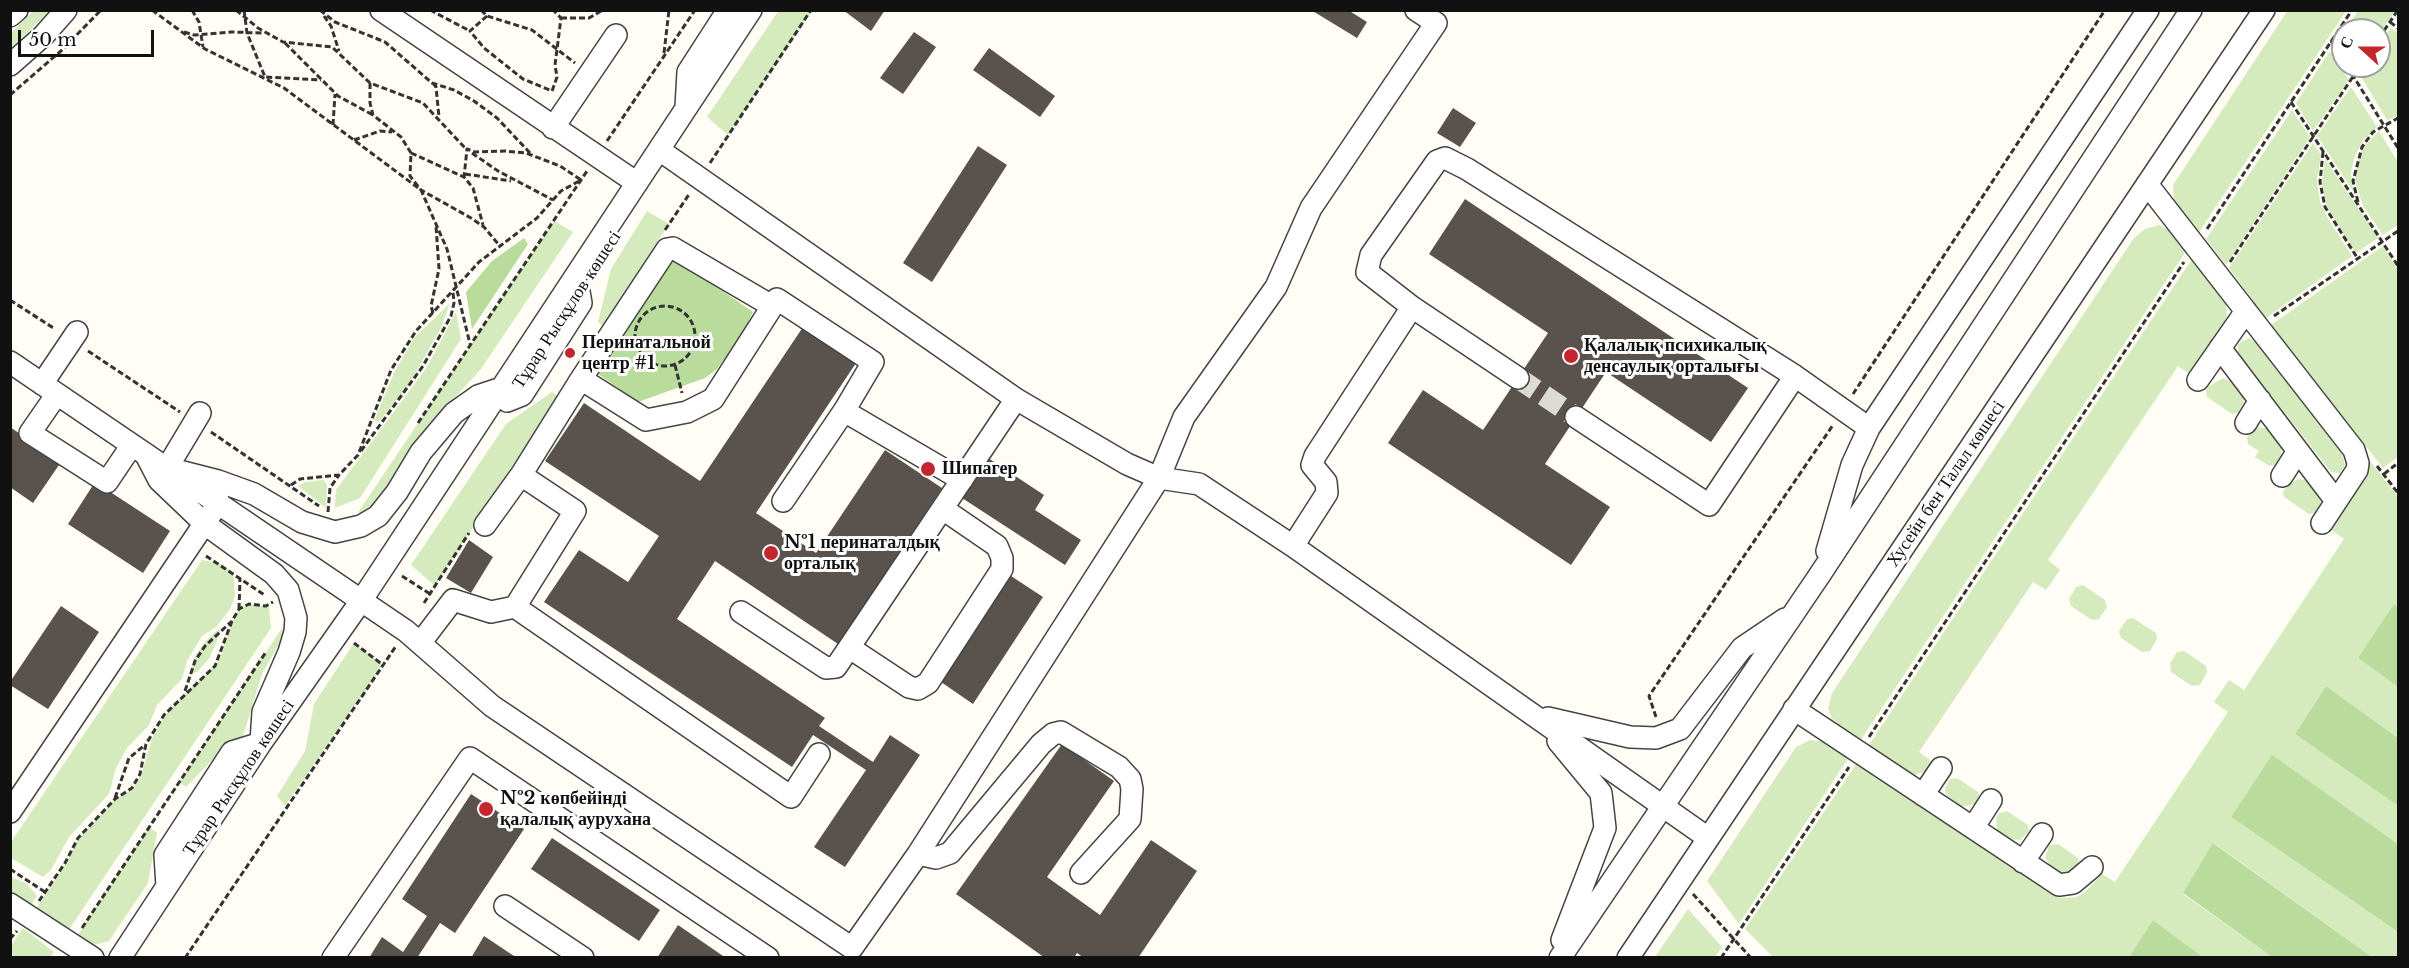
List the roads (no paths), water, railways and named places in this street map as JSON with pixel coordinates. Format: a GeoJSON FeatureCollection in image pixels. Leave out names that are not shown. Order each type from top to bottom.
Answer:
{"type":"FeatureCollection","features":[{"type":"Feature","properties":{"kind":"street"},"geometry":{"type":"LineString","coordinates":[[10,16],[17,10]]}},
{"type":"Feature","properties":{"kind":"street"},"geometry":{"type":"LineString","coordinates":[[10,65],[44,35],[66,10]]}},
{"type":"Feature","properties":{"kind":"street"},"geometry":{"type":"LineString","coordinates":[[381,10],[596,158],[637,183]]}},
{"type":"Feature","properties":{"kind":"street"},"geometry":{"type":"LineString","coordinates":[[686,108],[688,72],[728,10]]}},
{"type":"Feature","properties":{"kind":"street","name":"Тұрар Рысқұлов көшесі"},"geometry":{"type":"LineString","coordinates":[[505,394],[637,183],[751,10]]}},
{"type":"Feature","properties":{"kind":"street","name":"Тұрар Рысқұлов көшесі"},"geometry":{"type":"LineString","coordinates":[[120,957],[261,743],[579,292],[762,10]]}},
{"type":"Feature","properties":{"kind":"street"},"geometry":{"type":"LineString","coordinates":[[10,362],[219,502],[421,642],[492,706],[855,954],[1159,478],[1184,417],[1276,287],[1311,208],[1436,23],[1416,10]]}},
{"type":"Feature","properties":{"kind":"street"},"geometry":{"type":"LineString","coordinates":[[1821,573],[1852,465],[1869,428],[2148,10]]}},
{"type":"Feature","properties":{"kind":"street"},"geometry":{"type":"LineString","coordinates":[[1560,957],[1821,573],[2192,10]]}},
{"type":"Feature","properties":{"kind":"street","name":"Хусейн бен Талал көшесі"},"geometry":{"type":"LineString","coordinates":[[1628,957],[2264,10]]}},
{"type":"Feature","properties":{"kind":"street"},"geometry":{"type":"LineString","coordinates":[[553,128],[616,35]]}},
{"type":"Feature","properties":{"kind":"street"},"geometry":{"type":"LineString","coordinates":[[668,156],[1016,399],[1127,464],[1159,478],[1199,484],[1293,546],[1536,715],[1708,838]]}},
{"type":"Feature","properties":{"kind":"street"},"geometry":{"type":"LineString","coordinates":[[1518,378],[1412,307],[1366,272],[1367,264],[1437,161],[1445,158],[1477,175],[1795,376],[1869,428]]}},
{"type":"Feature","properties":{"kind":"street"},"geometry":{"type":"LineString","coordinates":[[2147,184],[2357,456],[2356,470],[2322,523]]}},
{"type":"Feature","properties":{"kind":"street"},"geometry":{"type":"LineString","coordinates":[[485,525],[668,249],[673,248],[772,306]]}},
{"type":"Feature","properties":{"kind":"street"},"geometry":{"type":"LineString","coordinates":[[582,379],[646,420],[687,412],[713,399],[777,299],[873,362],[844,411],[783,501]]}},
{"type":"Feature","properties":{"kind":"street"},"geometry":{"type":"LineString","coordinates":[[1293,546],[1327,493],[1326,482],[1312,465],[1315,456],[1412,307]]}},
{"type":"Feature","properties":{"kind":"street"},"geometry":{"type":"LineString","coordinates":[[2198,380],[2220,348],[2252,319]]}},
{"type":"Feature","properties":{"kind":"street"},"geometry":{"type":"LineString","coordinates":[[74,336],[30,433],[107,482],[138,449]]}},
{"type":"Feature","properties":{"kind":"street"},"geometry":{"type":"LineString","coordinates":[[2220,348],[2336,501]]}},
{"type":"Feature","properties":{"kind":"street"},"geometry":{"type":"LineString","coordinates":[[1576,417],[1709,505],[1795,376]]}},
{"type":"Feature","properties":{"kind":"street"},"geometry":{"type":"LineString","coordinates":[[167,468],[218,481],[254,494],[319,530],[335,532],[361,526],[378,516],[397,492],[421,452],[454,413],[478,396],[505,394]]}},
{"type":"Feature","properties":{"kind":"street"},"geometry":{"type":"LineString","coordinates":[[741,612],[826,668],[836,668],[1016,399]]}},
{"type":"Feature","properties":{"kind":"street"},"geometry":{"type":"LineString","coordinates":[[2246,423],[2260,400]]}},
{"type":"Feature","properties":{"kind":"street"},"geometry":{"type":"LineString","coordinates":[[844,411],[962,480]]}},
{"type":"Feature","properties":{"kind":"street"},"geometry":{"type":"LineString","coordinates":[[167,468],[198,417]]}},
{"type":"Feature","properties":{"kind":"street"},"geometry":{"type":"LineString","coordinates":[[138,449],[159,480],[205,524],[274,574],[288,590],[294,606],[295,632],[290,652],[263,712],[261,743]]}},
{"type":"Feature","properties":{"kind":"street"},"geometry":{"type":"LineString","coordinates":[[2282,476],[2298,451]]}},
{"type":"Feature","properties":{"kind":"street"},"geometry":{"type":"LineString","coordinates":[[515,607],[575,512],[520,475]]}},
{"type":"Feature","properties":{"kind":"street"},"geometry":{"type":"LineString","coordinates":[[10,812],[219,502]]}},
{"type":"Feature","properties":{"kind":"street"},"geometry":{"type":"LineString","coordinates":[[850,648],[909,687],[918,689],[928,683],[1002,569],[1002,558],[997,546],[943,509]]}},
{"type":"Feature","properties":{"kind":"street"},"geometry":{"type":"LineString","coordinates":[[421,642],[453,600],[490,612],[515,607],[790,797],[819,754]]}},
{"type":"Feature","properties":{"kind":"street"},"geometry":{"type":"LineString","coordinates":[[1536,715],[1630,737],[1663,736],[1680,729],[1742,648],[1793,614]]}},
{"type":"Feature","properties":{"kind":"street"},"geometry":{"type":"LineString","coordinates":[[1794,709],[2059,885],[2066,885],[2081,878],[2092,867]]}},
{"type":"Feature","properties":{"kind":"street"},"geometry":{"type":"LineString","coordinates":[[1536,715],[1601,793],[1605,828],[1555,957]]}},
{"type":"Feature","properties":{"kind":"street"},"geometry":{"type":"LineString","coordinates":[[918,854],[936,858],[950,853],[1041,744],[1053,734],[1061,732],[1119,767],[1130,779],[1132,789],[1130,819],[1081,873]]}},
{"type":"Feature","properties":{"kind":"street"},"geometry":{"type":"LineString","coordinates":[[333,957],[470,758],[768,957]]}},
{"type":"Feature","properties":{"kind":"street"},"geometry":{"type":"LineString","coordinates":[[1923,795],[1941,768]]}},
{"type":"Feature","properties":{"kind":"street"},"geometry":{"type":"LineString","coordinates":[[1973,828],[1991,800]]}},
{"type":"Feature","properties":{"kind":"street"},"geometry":{"type":"LineString","coordinates":[[2023,862],[2042,834]]}},
{"type":"Feature","properties":{"kind":"street"},"geometry":{"type":"LineString","coordinates":[[10,904],[93,957]]}},
{"type":"Feature","properties":{"kind":"street"},"geometry":{"type":"LineString","coordinates":[[505,906],[583,957]]}},
{"type":"Feature","properties":{"kind":"tunnel"},"geometry":{"type":"LineString","coordinates":[[1518,378],[1576,417]]}},
{"type":"Feature","properties":{"kind":"place","name":"Перинатальной центр #1"},"geometry":{"type":"Point","coordinates":[570,353]}},
{"type":"Feature","properties":{"kind":"place","name":"Қалалық психикалық денсаулық орталығы"},"geometry":{"type":"Point","coordinates":[1571,356]}},
{"type":"Feature","properties":{"kind":"place","name":"Шипагер"},"geometry":{"type":"Point","coordinates":[928,469]}},
{"type":"Feature","properties":{"kind":"place","name":"№1 перинаталдық орталық"},"geometry":{"type":"Point","coordinates":[771,553]}},
{"type":"Feature","properties":{"kind":"place","name":"№2 көпбейінді қалалық аурухана"},"geometry":{"type":"Point","coordinates":[486,809]}}]}
